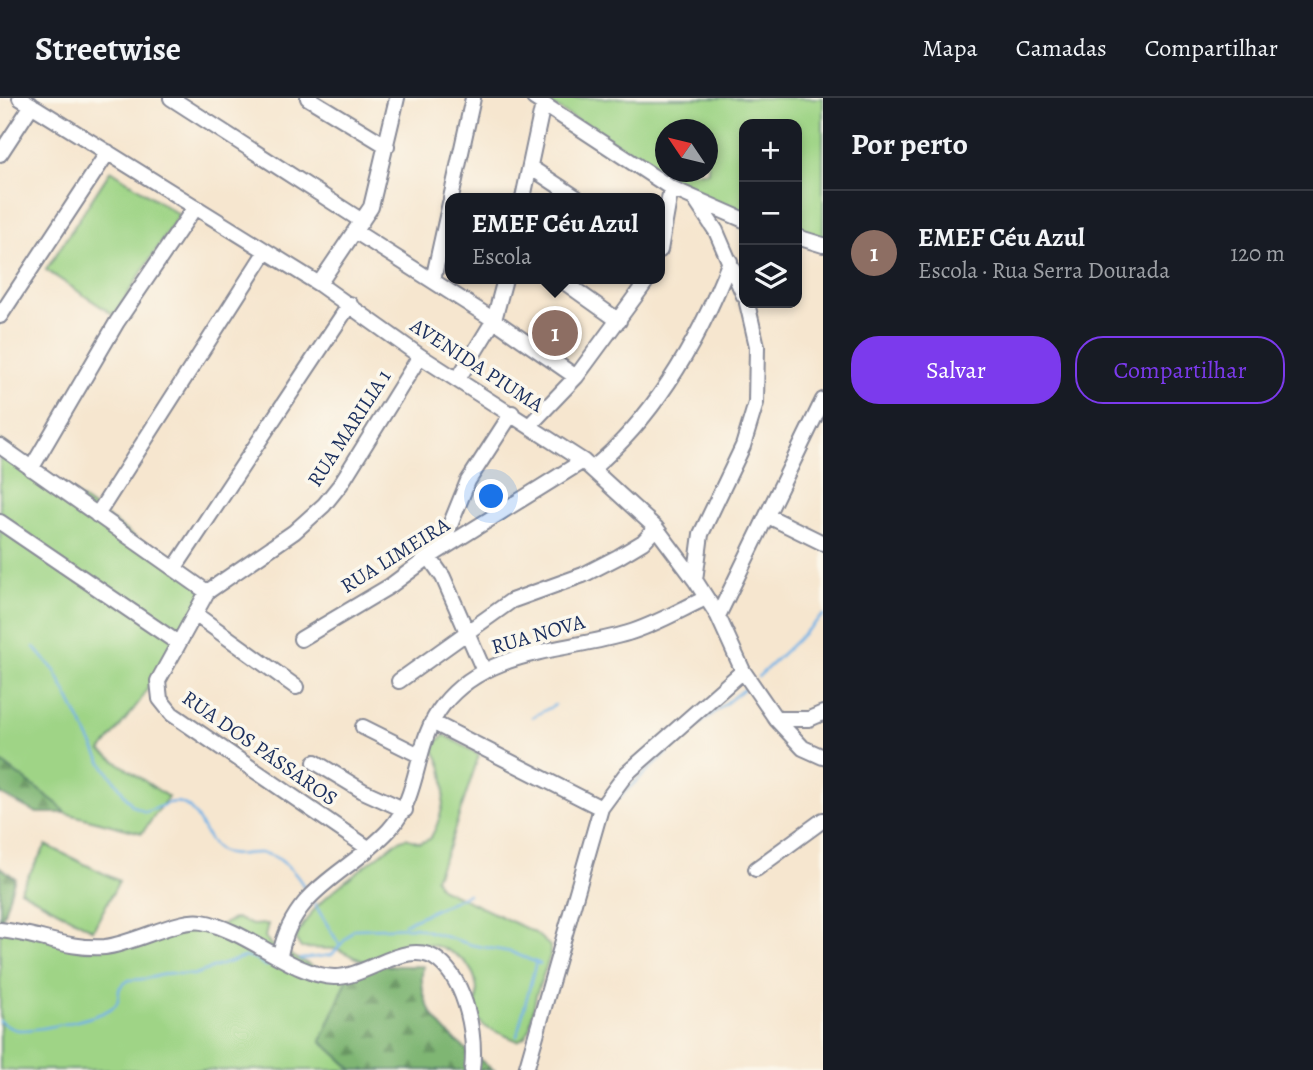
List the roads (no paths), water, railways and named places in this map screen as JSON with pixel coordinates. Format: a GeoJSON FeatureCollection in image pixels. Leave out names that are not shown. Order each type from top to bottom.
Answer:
{"type":"FeatureCollection","features":[{"type":"Feature","properties":{"kind":"street"},"geometry":{"type":"LineString","coordinates":[[171,98],[576,377]]}},
{"type":"Feature","properties":{"kind":"street"},"geometry":{"type":"LineString","coordinates":[[308,98],[387,146]]}},
{"type":"Feature","properties":{"kind":"street"},"geometry":{"type":"LineString","coordinates":[[320,284],[371,207],[397,98]]}},
{"type":"Feature","properties":{"kind":"street"},"geometry":{"type":"LineString","coordinates":[[453,193],[473,98]]}},
{"type":"Feature","properties":{"kind":"street"},"geometry":{"type":"LineString","coordinates":[[0,154],[26,101]]}},
{"type":"Feature","properties":{"kind":"street","name":"AVENIDA PIUMA"},"geometry":{"type":"LineString","coordinates":[[26,101],[320,284],[420,356],[512,413],[587,465],[656,528],[718,616],[743,671],[776,719],[803,748],[823,757]]}},
{"type":"Feature","properties":{"kind":"street"},"geometry":{"type":"LineString","coordinates":[[524,193],[539,101],[671,188],[739,218]]}},
{"type":"Feature","properties":{"kind":"street"},"geometry":{"type":"LineString","coordinates":[[0,316],[108,152]]}},
{"type":"Feature","properties":{"kind":"street"},"geometry":{"type":"LineString","coordinates":[[530,167],[569,193]]}},
{"type":"Feature","properties":{"kind":"street"},"geometry":{"type":"LineString","coordinates":[[665,222],[671,188]]}},
{"type":"Feature","properties":{"kind":"street"},"geometry":{"type":"LineString","coordinates":[[693,198],[716,230],[739,284]]}},
{"type":"Feature","properties":{"kind":"street"},"geometry":{"type":"LineString","coordinates":[[31,469],[117,322],[195,207]]}},
{"type":"Feature","properties":{"kind":"street"},"geometry":{"type":"LineString","coordinates":[[433,280],[445,227]]}},
{"type":"Feature","properties":{"kind":"street"},"geometry":{"type":"LineString","coordinates":[[802,239],[822,247]]}},
{"type":"Feature","properties":{"kind":"street"},"geometry":{"type":"LineString","coordinates":[[97,515],[266,251]]}},
{"type":"Feature","properties":{"kind":"street","name":"RUA LIMEIRA"},"geometry":{"type":"LineString","coordinates":[[301,639],[390,586],[434,553],[587,465],[636,424],[680,365],[712,308],[730,261]]}},
{"type":"Feature","properties":{"kind":"street"},"geometry":{"type":"LineString","coordinates":[[458,379],[494,320],[504,284]]}},
{"type":"Feature","properties":{"kind":"street"},"geometry":{"type":"LineString","coordinates":[[568,284],[619,321]]}},
{"type":"Feature","properties":{"kind":"street"},"geometry":{"type":"LineString","coordinates":[[530,425],[576,377],[645,284]]}},
{"type":"Feature","properties":{"kind":"street"},"geometry":{"type":"LineString","coordinates":[[174,569],[350,304]]}},
{"type":"Feature","properties":{"kind":"street"},"geometry":{"type":"LineString","coordinates":[[695,580],[701,534],[743,446],[757,403],[757,346],[748,308]]}},
{"type":"Feature","properties":{"kind":"street","name":"RUA MARILIA 1"},"geometry":{"type":"LineString","coordinates":[[207,592],[294,532],[324,505],[340,485],[420,356]]}},
{"type":"Feature","properties":{"kind":"street"},"geometry":{"type":"LineString","coordinates":[[718,616],[823,400]]}},
{"type":"Feature","properties":{"kind":"street"},"geometry":{"type":"LineString","coordinates":[[484,671],[465,632],[434,553],[468,481],[512,413]]}},
{"type":"Feature","properties":{"kind":"street"},"geometry":{"type":"LineString","coordinates":[[0,446],[207,592]]}},
{"type":"Feature","properties":{"kind":"street"},"geometry":{"type":"LineString","coordinates":[[768,516],[823,543]]}},
{"type":"Feature","properties":{"kind":"street"},"geometry":{"type":"LineString","coordinates":[[0,522],[178,643]]}},
{"type":"Feature","properties":{"kind":"street"},"geometry":{"type":"LineString","coordinates":[[399,681],[511,601],[583,575],[643,542],[656,528]]}},
{"type":"Feature","properties":{"kind":"street","name":"RUA DOS PÁSSAROS"},"geometry":{"type":"LineString","coordinates":[[207,592],[158,681],[157,691],[164,706],[368,848]]}},
{"type":"Feature","properties":{"kind":"street","name":"RUA NOVA"},"geometry":{"type":"LineString","coordinates":[[280,955],[288,927],[306,899],[368,848],[405,810],[413,789],[419,755],[432,722],[455,691],[484,671],[546,649],[626,634],[706,597]]}},
{"type":"Feature","properties":{"kind":"street"},"geometry":{"type":"LineString","coordinates":[[195,614],[296,687]]}},
{"type":"Feature","properties":{"kind":"street"},"geometry":{"type":"LineString","coordinates":[[526,1070],[601,808],[626,774],[743,671]]}},
{"type":"Feature","properties":{"kind":"street"},"geometry":{"type":"LineString","coordinates":[[776,719],[809,719],[823,713]]}},
{"type":"Feature","properties":{"kind":"street"},"geometry":{"type":"LineString","coordinates":[[432,722],[601,808]]}},
{"type":"Feature","properties":{"kind":"street"},"geometry":{"type":"LineString","coordinates":[[363,727],[419,755]]}},
{"type":"Feature","properties":{"kind":"street","name":"RUA DOS PÁSSAROS"},"geometry":{"type":"LineString","coordinates":[[315,762],[363,791],[405,810]]}},
{"type":"Feature","properties":{"kind":"street"},"geometry":{"type":"LineString","coordinates":[[756,869],[823,820]]}},
{"type":"Feature","properties":{"kind":"street"},"geometry":{"type":"LineString","coordinates":[[0,921],[16,932]]}},
{"type":"Feature","properties":{"kind":"street"},"geometry":{"type":"LineString","coordinates":[[0,930],[83,947],[102,947],[138,940],[183,924],[207,923],[280,955],[313,973],[335,977],[363,972],[412,952],[425,954],[439,961],[452,976],[466,1011],[471,1034],[472,1070]]}},
{"type":"Feature","properties":{"kind":"waterway"},"geometry":{"type":"LineString","coordinates":[[758,677],[823,615]]}},
{"type":"Feature","properties":{"kind":"waterway"},"geometry":{"type":"LineString","coordinates":[[34,647],[55,671],[100,760],[132,805],[145,812],[172,802],[181,803],[193,812],[210,841],[222,852],[236,855],[260,853],[274,857],[293,871],[305,889]]}},
{"type":"Feature","properties":{"kind":"waterway"},"geometry":{"type":"LineString","coordinates":[[615,801],[686,735],[745,688]]}},
{"type":"Feature","properties":{"kind":"waterway"},"geometry":{"type":"LineString","coordinates":[[532,717],[555,705]]}},
{"type":"Feature","properties":{"kind":"waterway"},"geometry":{"type":"LineString","coordinates":[[404,924],[468,894]]}},
{"type":"Feature","properties":{"kind":"waterway"},"geometry":{"type":"LineString","coordinates":[[314,903],[339,944]]}},
{"type":"Feature","properties":{"kind":"waterway"},"geometry":{"type":"LineString","coordinates":[[300,959],[332,955],[354,929],[415,927],[472,945],[511,952],[540,964]]}},
{"type":"Feature","properties":{"kind":"waterway"},"geometry":{"type":"LineString","coordinates":[[0,1021],[17,1030],[56,1025],[101,1014],[111,1008],[117,1003],[120,987],[129,980],[169,973],[193,975],[244,957],[256,959],[265,966],[278,963]]}},
{"type":"Feature","properties":{"kind":"waterway"},"geometry":{"type":"LineString","coordinates":[[517,1036],[536,962]]}},
{"type":"Feature","properties":{"kind":"place","name":"EMEF Céu Azul"},"geometry":{"type":"Point","coordinates":[555,333]}}]}
